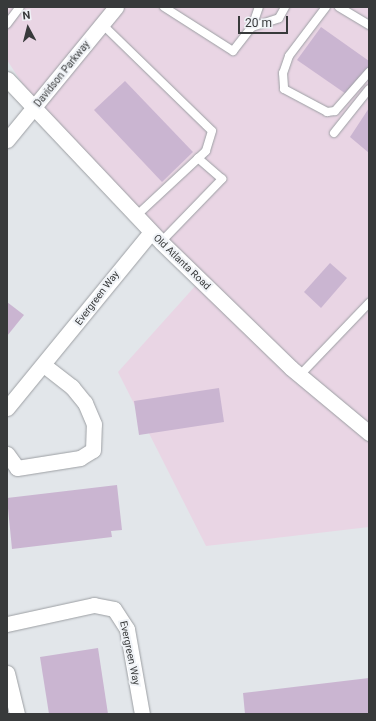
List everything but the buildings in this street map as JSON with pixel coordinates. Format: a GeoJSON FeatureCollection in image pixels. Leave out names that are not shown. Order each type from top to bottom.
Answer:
{"type":"FeatureCollection","features":[{"type":"Feature","properties":{"kind":"street","name":"Davidson Parkway"},"geometry":{"type":"LineString","coordinates":[[7,140],[34,110],[116,7]]}},
{"type":"Feature","properties":{"kind":"street","name":"Old Atlanta Road"},"geometry":{"type":"LineString","coordinates":[[7,79],[34,110],[156,237],[300,375],[369,434]]}},
{"type":"Feature","properties":{"kind":"street","name":"Evergreen Way"},"geometry":{"type":"LineString","coordinates":[[7,408],[45,366],[111,278],[156,237]]}},
{"type":"Feature","properties":{"kind":"street"},"geometry":{"type":"LineString","coordinates":[[7,454],[17,468],[80,458],[93,450],[94,424],[85,403],[72,387],[45,366]]}},
{"type":"Feature","properties":{"kind":"street","name":"Evergreen Way"},"geometry":{"type":"LineString","coordinates":[[7,624],[94,605],[114,609],[126,629],[142,714]]}},
{"type":"Feature","properties":{"kind":"street"},"geometry":{"type":"LineString","coordinates":[[7,673],[16,714]]}},
{"type":"Feature","properties":{"kind":"lane"},"geometry":{"type":"LineString","coordinates":[[7,24],[20,7]]}},
{"type":"Feature","properties":{"kind":"lane"},"geometry":{"type":"LineString","coordinates":[[164,7],[233,51],[252,27],[259,7]]}},
{"type":"Feature","properties":{"kind":"lane"},"geometry":{"type":"LineString","coordinates":[[252,27],[279,18],[285,7]]}},
{"type":"Feature","properties":{"kind":"lane"},"geometry":{"type":"LineString","coordinates":[[326,7],[289,56],[283,73],[284,89],[327,112],[335,111],[369,72]]}},
{"type":"Feature","properties":{"kind":"lane"},"geometry":{"type":"LineString","coordinates":[[339,7],[369,25]]}},
{"type":"Feature","properties":{"kind":"lane"},"geometry":{"type":"LineString","coordinates":[[102,24],[212,131],[206,150],[136,216]]}},
{"type":"Feature","properties":{"kind":"lane"},"geometry":{"type":"LineString","coordinates":[[334,133],[369,89]]}},
{"type":"Feature","properties":{"kind":"lane"},"geometry":{"type":"LineString","coordinates":[[156,237],[222,179],[198,158]]}},
{"type":"Feature","properties":{"kind":"lane"},"geometry":{"type":"LineString","coordinates":[[300,375],[369,303]]}},
{"type":"Feature","properties":{"kind":"shaded area"},"geometry":{"type":"Polygon","coordinates":[[[7,7],[369,7],[369,527],[206,546],[118,372],[197,284],[54,132],[7,60],[7,7]]]}}]}
